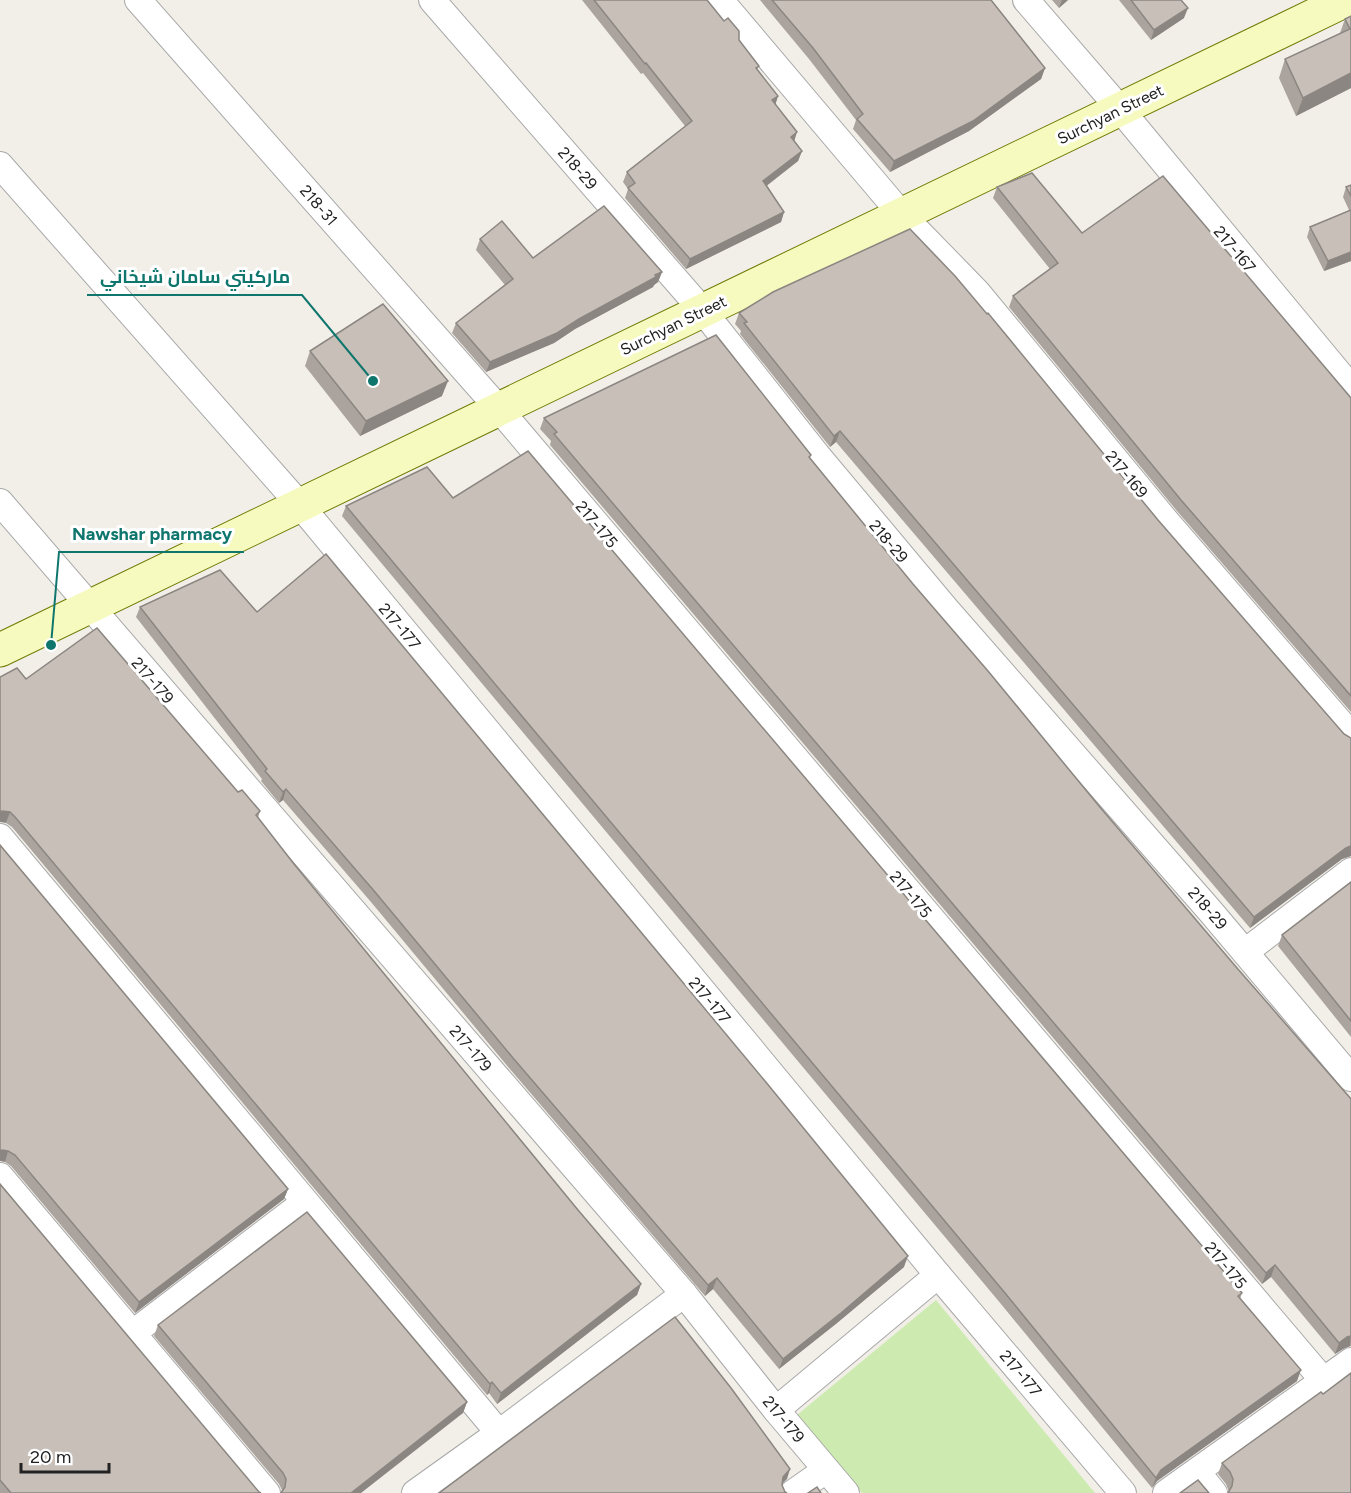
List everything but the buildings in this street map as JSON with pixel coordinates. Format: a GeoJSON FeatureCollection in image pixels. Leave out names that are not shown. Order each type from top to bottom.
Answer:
{"type":"FeatureCollection","features":[{"type":"Feature","properties":{"kind":"street","name":"218-31"},"geometry":{"type":"LineString","coordinates":[[138,0],[499,409]]}},
{"type":"Feature","properties":{"kind":"street","name":"218-29"},"geometry":{"type":"LineString","coordinates":[[432,0],[703,311],[817,455],[939,600],[1091,773],[1351,1078]]}},
{"type":"Feature","properties":{"kind":"street","name":"217-169"},"geometry":{"type":"LineString","coordinates":[[720,0],[902,215],[977,292],[1166,521],[1351,735]]}},
{"type":"Feature","properties":{"kind":"street","name":"217-167"},"geometry":{"type":"LineString","coordinates":[[1026,0],[1120,109],[1351,388]]}},
{"type":"Feature","properties":{"kind":"street","name":"Surchyan Street"},"geometry":{"type":"LineString","coordinates":[[0,651],[1120,109],[1326,4]]}},
{"type":"Feature","properties":{"kind":"street","name":"217-177"},"geometry":{"type":"LineString","coordinates":[[0,165],[300,505],[938,1275],[1122,1493]]}},
{"type":"Feature","properties":{"kind":"street","name":"217-175"},"geometry":{"type":"LineString","coordinates":[[499,409],[1323,1380]]}},
{"type":"Feature","properties":{"kind":"street","name":"217-179"},"geometry":{"type":"LineString","coordinates":[[0,502],[684,1294],[776,1410],[846,1493]]}},
{"type":"Feature","properties":{"kind":"street"},"geometry":{"type":"LineString","coordinates":[[0,837],[499,1433]]}},
{"type":"Feature","properties":{"kind":"street"},"geometry":{"type":"LineString","coordinates":[[1245,952],[1351,871]]}},
{"type":"Feature","properties":{"kind":"street"},"geometry":{"type":"LineString","coordinates":[[0,1176],[267,1493]]}},
{"type":"Feature","properties":{"kind":"street"},"geometry":{"type":"LineString","coordinates":[[132,1333],[305,1202]]}},
{"type":"Feature","properties":{"kind":"street"},"geometry":{"type":"LineString","coordinates":[[776,1410],[938,1275]]}},
{"type":"Feature","properties":{"kind":"street"},"geometry":{"type":"LineString","coordinates":[[416,1493],[684,1294]]}},
{"type":"Feature","properties":{"kind":"street"},"geometry":{"type":"LineString","coordinates":[[1166,1493],[1351,1361]]}},
{"type":"Feature","properties":{"kind":"street"},"geometry":{"type":"LineString","coordinates":[[793,1493],[826,1470]]}},
{"type":"Feature","properties":{"kind":"street"},"geometry":{"type":"LineString","coordinates":[[1197,1472],[1214,1493]]}},
{"type":"Feature","properties":{"kind":"green space"},"geometry":{"type":"Polygon","coordinates":[[[936,1300],[1095,1493],[862,1493],[797,1415],[936,1300]]]}},
{"type":"Feature","properties":{"kind":"place","name":"ماركيتي سامان شيخاني"},"geometry":{"type":"Point","coordinates":[373,381]}},
{"type":"Feature","properties":{"kind":"place","name":"Nawshar pharmacy"},"geometry":{"type":"Point","coordinates":[51,645]}}]}
